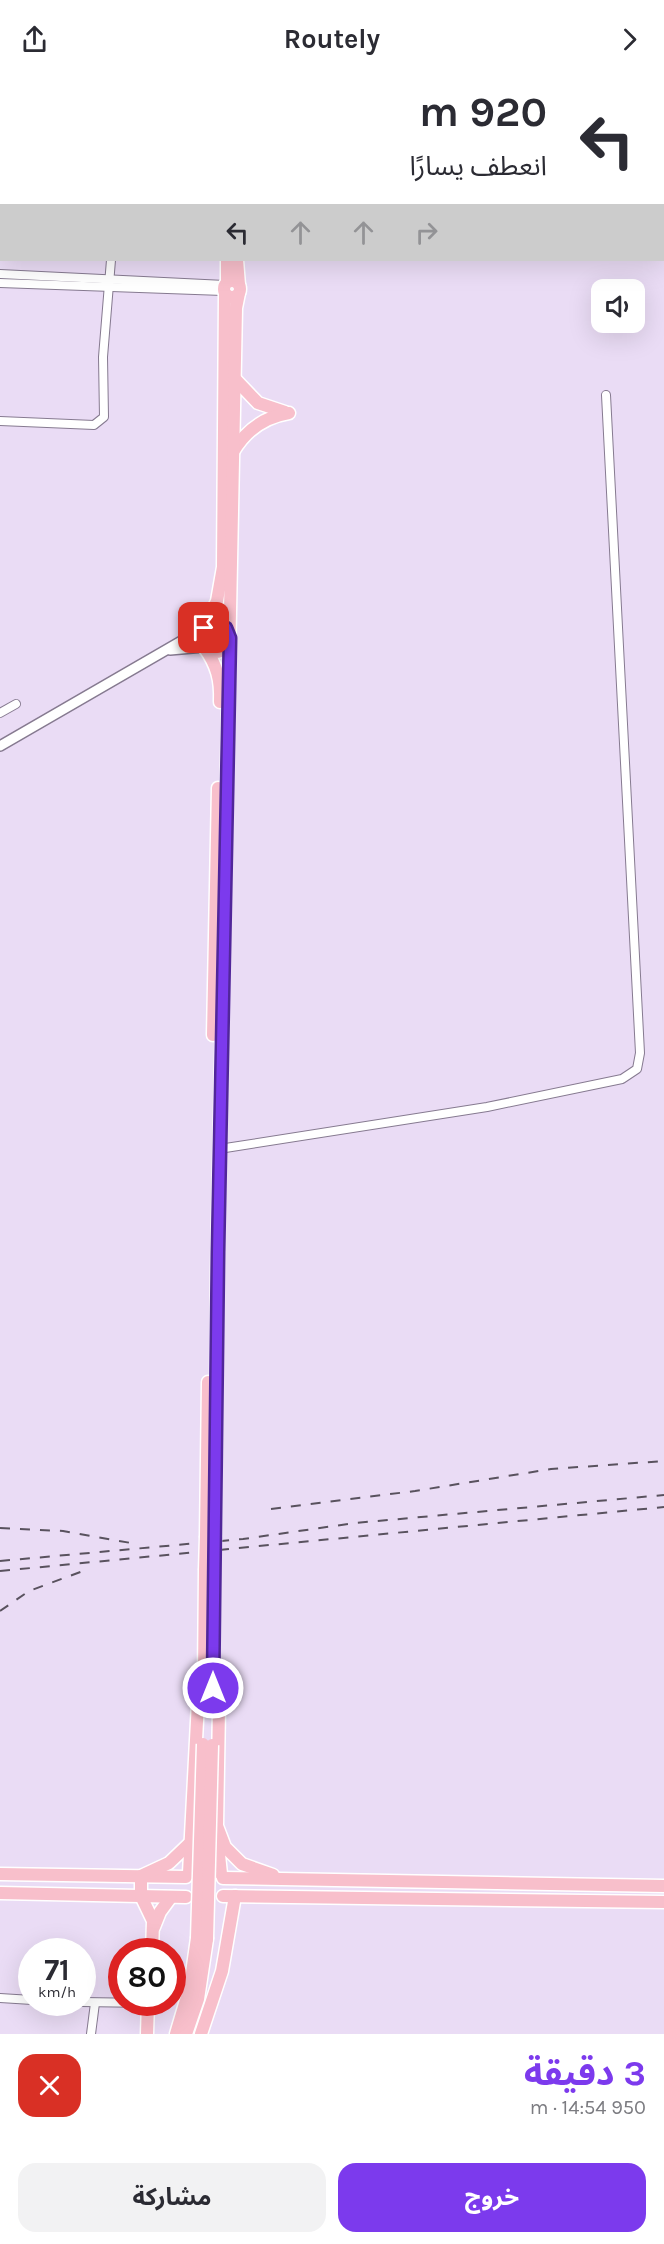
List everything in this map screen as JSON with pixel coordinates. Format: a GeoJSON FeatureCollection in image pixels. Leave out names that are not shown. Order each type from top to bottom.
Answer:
{"type":"FeatureCollection","features":[{"type":"Feature","properties":{"kind":"highway"},"geometry":{"type":"LineString","coordinates":[[210,1535],[235,379],[227,261]]}},
{"type":"Feature","properties":{"kind":"highway"},"geometry":{"type":"LineString","coordinates":[[186,2034],[200,1991],[202,1938],[209,1668],[221,690],[216,665],[200,638],[217,601],[223,567],[230,288],[237,261]]}},
{"type":"Feature","properties":{"kind":"highway"},"geometry":{"type":"LineString","coordinates":[[233,453],[244,436],[260,423],[290,413],[258,403],[235,379]]}},
{"type":"Feature","properties":{"kind":"highway"},"geometry":{"type":"LineString","coordinates":[[204,628],[218,624],[226,628],[230,638],[226,647],[218,652],[204,647]]}},
{"type":"Feature","properties":{"kind":"highway"},"geometry":{"type":"LineString","coordinates":[[201,2034],[222,1971],[229,1896],[222,1876],[217,1826],[219,1708],[209,1668]]}},
{"type":"Feature","properties":{"kind":"highway"},"geometry":{"type":"LineString","coordinates":[[186,1897],[184,1890],[191,1842],[198,1702],[209,1668]]}},
{"type":"Feature","properties":{"kind":"highway"},"geometry":{"type":"LineString","coordinates":[[217,1826],[225,1847],[242,1864],[264,1873],[307,1880]]}},
{"type":"Feature","properties":{"kind":"highway"},"geometry":{"type":"LineString","coordinates":[[141,1876],[169,1863],[191,1842]]}},
{"type":"Feature","properties":{"kind":"highway"},"geometry":{"type":"LineString","coordinates":[[0,1874],[187,1875],[201,1866],[208,1866],[222,1876],[264,1880],[664,1886]]}},
{"type":"Feature","properties":{"kind":"highway"},"geometry":{"type":"LineString","coordinates":[[141,1876],[141,1896],[148,1908],[154,1928]]}},
{"type":"Feature","properties":{"kind":"highway"},"geometry":{"type":"LineString","coordinates":[[264,1880],[264,1896]]}},
{"type":"Feature","properties":{"kind":"highway"},"geometry":{"type":"LineString","coordinates":[[0,1893],[186,1897],[201,1907],[214,1905],[229,1896],[664,1902]]}},
{"type":"Feature","properties":{"kind":"highway"},"geometry":{"type":"LineString","coordinates":[[153,1938],[160,1912],[171,1896]]}},
{"type":"Feature","properties":{"kind":"highway"},"geometry":{"type":"LineString","coordinates":[[176,2034],[202,1938]]}},
{"type":"Feature","properties":{"kind":"highway"},"geometry":{"type":"LineString","coordinates":[[147,2034],[148,2016]]}},
{"type":"Feature","properties":{"kind":"street"},"geometry":{"type":"LineString","coordinates":[[0,421],[94,425],[104,417],[107,288],[111,279],[111,261]]}},
{"type":"Feature","properties":{"kind":"street"},"geometry":{"type":"LineString","coordinates":[[0,274],[230,288]]}},
{"type":"Feature","properties":{"kind":"street"},"geometry":{"type":"LineString","coordinates":[[0,283],[107,288],[230,288]]}},
{"type":"Feature","properties":{"kind":"street"},"geometry":{"type":"LineString","coordinates":[[219,1149],[487,1107],[622,1079],[637,1069],[640,1053],[606,395]]}},
{"type":"Feature","properties":{"kind":"street"},"geometry":{"type":"LineString","coordinates":[[0,746],[204,628]]}},
{"type":"Feature","properties":{"kind":"street"},"geometry":{"type":"LineString","coordinates":[[162,652],[204,647]]}},
{"type":"Feature","properties":{"kind":"street"},"geometry":{"type":"LineString","coordinates":[[0,713],[16,704]]}},
{"type":"Feature","properties":{"kind":"street"},"geometry":{"type":"LineString","coordinates":[[0,1998],[18,1999]]}},
{"type":"Feature","properties":{"kind":"street"},"geometry":{"type":"LineString","coordinates":[[91,2034],[93,2016]]}},
{"type":"Feature","properties":{"kind":"railway"},"geometry":{"type":"LineString","coordinates":[[271,1509],[415,1491],[551,1469],[664,1461]]}},
{"type":"Feature","properties":{"kind":"railway"},"geometry":{"type":"LineString","coordinates":[[0,1561],[243,1539],[355,1523],[664,1495]]}},
{"type":"Feature","properties":{"kind":"railway"},"geometry":{"type":"LineString","coordinates":[[0,1571],[664,1507]]}},
{"type":"Feature","properties":{"kind":"railway"},"geometry":{"type":"LineString","coordinates":[[0,1528],[63,1531],[131,1543]]}},
{"type":"Feature","properties":{"kind":"railway"},"geometry":{"type":"LineString","coordinates":[[0,1611],[29,1591],[83,1571]]}},
{"type":"Feature","properties":{"kind":"route"},"geometry":{"type":"LineString","coordinates":[[204,628],[213,623],[222,625],[226,628],[230,638],[218,1252],[213,1688]]}}]}
